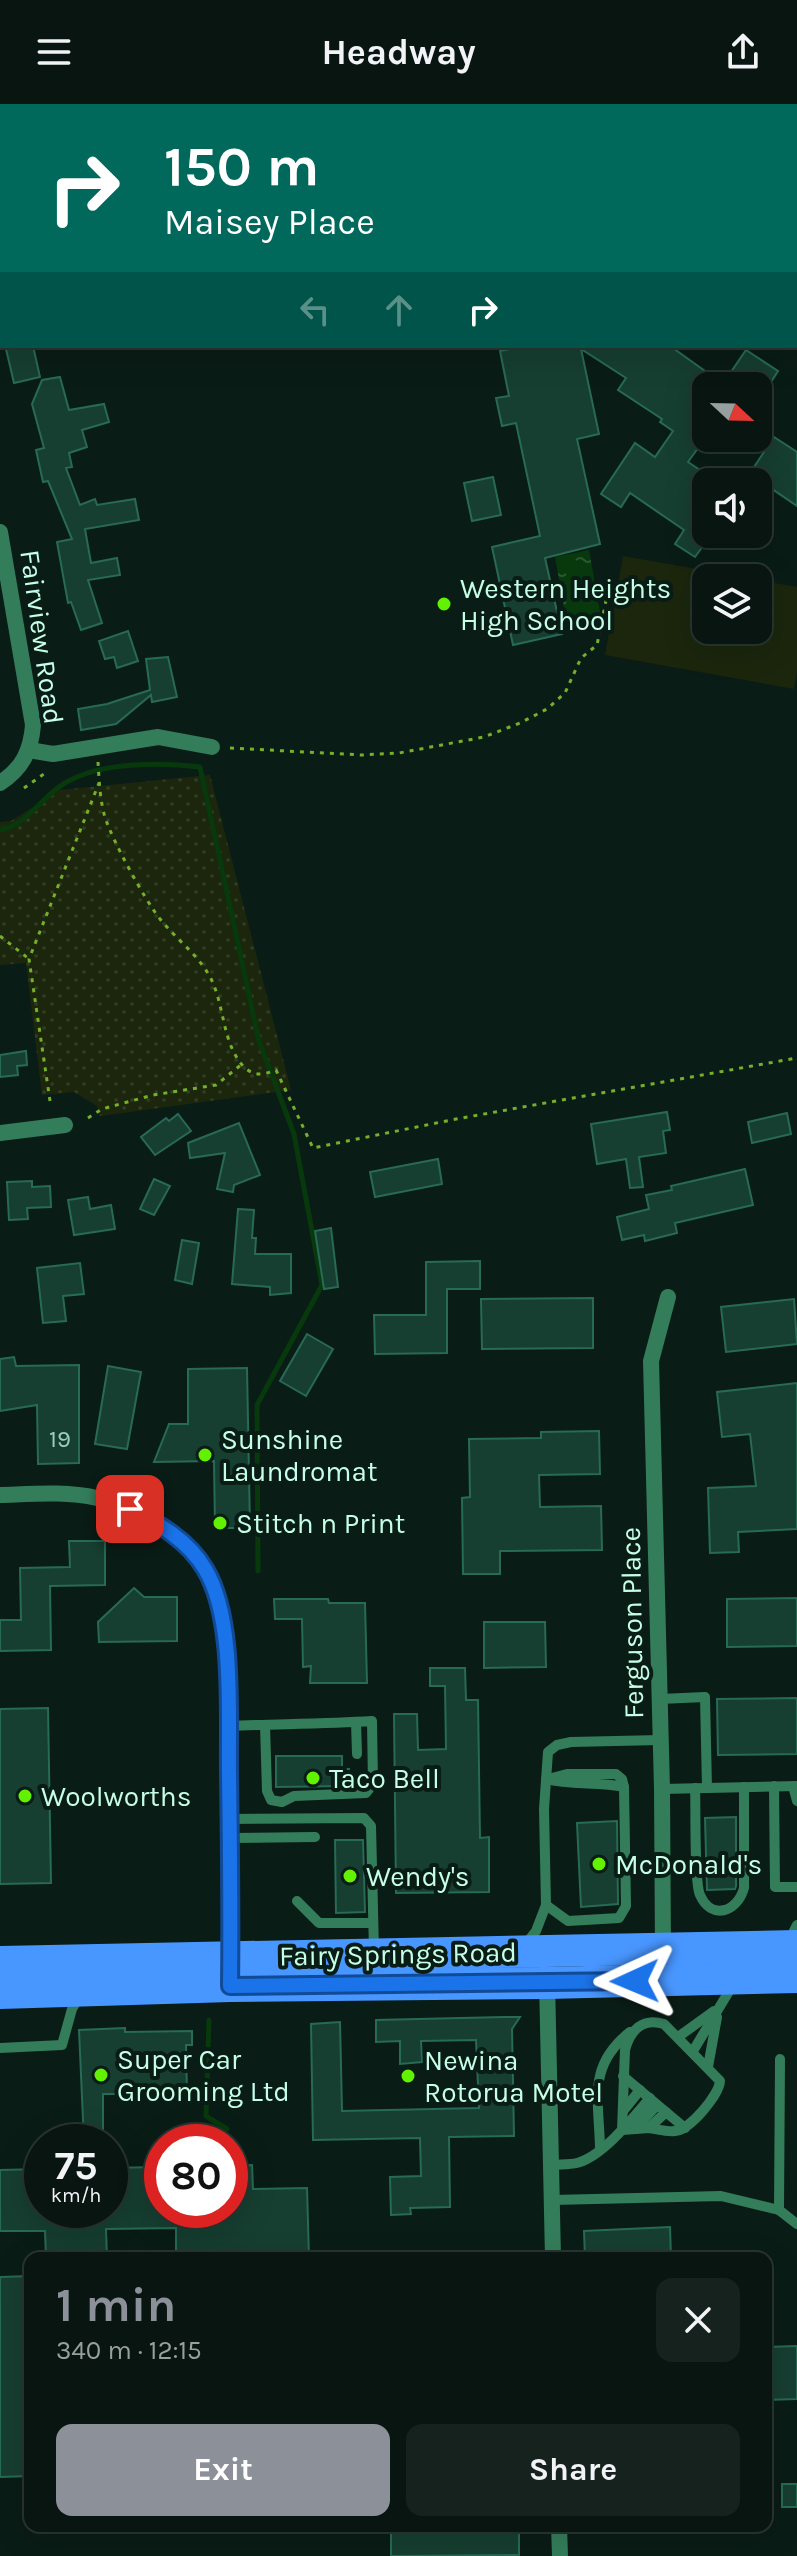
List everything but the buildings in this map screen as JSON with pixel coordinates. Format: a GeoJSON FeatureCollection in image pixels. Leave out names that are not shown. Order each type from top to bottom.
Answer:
{"type":"FeatureCollection","features":[{"type":"Feature","properties":{"kind":"highway","name":"Fairy Springs Road"},"geometry":{"type":"LineString","coordinates":[[0,1993],[83,1991],[230,1971],[374,1938],[537,1962]]}},
{"type":"Feature","properties":{"kind":"highway","name":"Fairy Springs Road"},"geometry":{"type":"LineString","coordinates":[[663,1965],[793,1939]]}},
{"type":"Feature","properties":{"kind":"highway","name":"Fairy Springs Road"},"geometry":{"type":"LineString","coordinates":[[0,1962],[230,1971],[537,1962],[663,1965],[738,1978],[797,1977]]}},
{"type":"Feature","properties":{"kind":"street","name":"Fairview Road"},"geometry":{"type":"LineString","coordinates":[[0,532],[30,702],[33,725],[29,750]]}},
{"type":"Feature","properties":{"kind":"street"},"geometry":{"type":"LineString","coordinates":[[0,783],[17,770],[29,750],[53,754],[158,737],[212,747]]}},
{"type":"Feature","properties":{"kind":"street"},"geometry":{"type":"LineString","coordinates":[[0,1133],[65,1125]]}},
{"type":"Feature","properties":{"kind":"street","name":"Ferguson Place"},"geometry":{"type":"LineString","coordinates":[[663,1965],[662,1789],[651,1361],[668,1297]]}},
{"type":"Feature","properties":{"kind":"street"},"geometry":{"type":"LineString","coordinates":[[0,1495],[52,1494],[95,1498],[130,1509],[162,1526],[185,1544],[205,1569],[220,1602],[228,1683],[230,1971]]}},
{"type":"Feature","properties":{"kind":"street"},"geometry":{"type":"LineString","coordinates":[[537,1962],[551,2165],[553,2252]]}},
{"type":"Feature","properties":{"kind":"street"},"geometry":{"type":"LineString","coordinates":[[559,2532],[560,2556]]}},
{"type":"Feature","properties":{"kind":"lane"},"geometry":{"type":"LineString","coordinates":[[660,1699],[705,1697],[698,1890],[707,1905],[719,1910],[731,1909],[741,1901],[744,1888],[744,1787]]}},
{"type":"Feature","properties":{"kind":"lane"},"geometry":{"type":"LineString","coordinates":[[229,1726],[372,1721],[373,1784],[366,1793],[271,1800],[267,1791],[265,1725]]}},
{"type":"Feature","properties":{"kind":"lane"},"geometry":{"type":"LineString","coordinates":[[356,1722],[357,1754]]}},
{"type":"Feature","properties":{"kind":"lane"},"geometry":{"type":"LineString","coordinates":[[537,1962],[536,1931],[546,1905],[544,1809],[548,1752],[557,1745],[571,1742],[660,1740]]}},
{"type":"Feature","properties":{"kind":"lane"},"geometry":{"type":"LineString","coordinates":[[546,1779],[567,1774],[616,1774],[622,1779],[626,1906],[619,1918],[568,1921],[546,1905]]}},
{"type":"Feature","properties":{"kind":"lane"},"geometry":{"type":"LineString","coordinates":[[774,1786],[775,1887],[797,1887]]}},
{"type":"Feature","properties":{"kind":"lane"},"geometry":{"type":"LineString","coordinates":[[662,1789],[795,1786],[797,1801]]}},
{"type":"Feature","properties":{"kind":"lane"},"geometry":{"type":"LineString","coordinates":[[296,1818],[296,1837]]}},
{"type":"Feature","properties":{"kind":"lane"},"geometry":{"type":"LineString","coordinates":[[230,1819],[364,1818],[371,1826],[374,1938],[319,1923],[297,1901]]}},
{"type":"Feature","properties":{"kind":"lane"},"geometry":{"type":"LineString","coordinates":[[230,1838],[315,1837]]}},
{"type":"Feature","properties":{"kind":"lane"},"geometry":{"type":"LineString","coordinates":[[693,2052],[738,1978]]}},
{"type":"Feature","properties":{"kind":"lane"},"geometry":{"type":"LineString","coordinates":[[0,2048],[62,2045],[72,2009],[83,1991]]}},
{"type":"Feature","properties":{"kind":"lane"},"geometry":{"type":"LineString","coordinates":[[693,2052],[719,2007]]}},
{"type":"Feature","properties":{"kind":"lane"},"geometry":{"type":"LineString","coordinates":[[693,2052],[719,2007]]}},
{"type":"Feature","properties":{"kind":"lane"},"geometry":{"type":"LineString","coordinates":[[600,2148],[600,2069],[608,2054],[635,2028],[643,2023],[659,2022],[693,2052],[720,2081],[720,2086],[685,2128],[675,2131],[649,2128],[622,2130]]}},
{"type":"Feature","properties":{"kind":"lane"},"geometry":{"type":"LineString","coordinates":[[622,2130],[623,2061],[628,2038],[635,2028]]}},
{"type":"Feature","properties":{"kind":"lane"},"geometry":{"type":"LineString","coordinates":[[608,2054],[619,2053],[623,2061]]}},
{"type":"Feature","properties":{"kind":"lane"},"geometry":{"type":"LineString","coordinates":[[779,2210],[780,2059]]}},
{"type":"Feature","properties":{"kind":"lane"},"geometry":{"type":"LineString","coordinates":[[623,2076],[685,2128]]}},
{"type":"Feature","properties":{"kind":"lane"},"geometry":{"type":"LineString","coordinates":[[623,2095],[636,2087]]}},
{"type":"Feature","properties":{"kind":"lane"},"geometry":{"type":"LineString","coordinates":[[623,2111],[636,2087]]}},
{"type":"Feature","properties":{"kind":"lane"},"geometry":{"type":"LineString","coordinates":[[551,2165],[575,2164],[592,2157],[622,2130],[658,2105]]}},
{"type":"Feature","properties":{"kind":"lane"},"geometry":{"type":"LineString","coordinates":[[649,2128],[658,2105]]}},
{"type":"Feature","properties":{"kind":"lane"},"geometry":{"type":"LineString","coordinates":[[635,2129],[658,2105]]}},
{"type":"Feature","properties":{"kind":"lane"},"geometry":{"type":"LineString","coordinates":[[552,2200],[721,2196],[779,2210],[797,2224]]}},
{"type":"Feature","properties":{"kind":"path"},"geometry":{"type":"LineString","coordinates":[[212,747],[362,755],[399,753],[484,737],[520,723],[547,709],[565,693],[581,658],[597,645],[608,591]]}},
{"type":"Feature","properties":{"kind":"path"},"geometry":{"type":"LineString","coordinates":[[98,768],[104,816],[113,836],[159,918],[196,956],[210,977],[220,998],[233,1051],[251,1073],[262,1075],[276,1070],[313,1148],[797,1058]]}},
{"type":"Feature","properties":{"kind":"path"},"geometry":{"type":"LineString","coordinates":[[50,1101],[29,959],[101,780]]}},
{"type":"Feature","properties":{"kind":"path"},"geometry":{"type":"LineString","coordinates":[[0,936],[29,959]]}},
{"type":"Feature","properties":{"kind":"path"},"geometry":{"type":"LineString","coordinates":[[88,1118],[102,1109],[153,1095],[216,1085],[242,1064]]}},
{"type":"Feature","properties":{"kind":"shaded area"},"geometry":{"type":"Polygon","coordinates":[[[623,556],[692,568],[692,644],[772,644],[772,583],[797,587],[797,672],[794,689],[605,655],[623,556]]]}},
{"type":"Feature","properties":{"kind":"shaded area"},"geometry":{"type":"Polygon","coordinates":[[[210,775],[291,1090],[100,1116],[97,1106],[74,1092],[42,1095],[26,963],[0,965],[0,822],[11,821],[60,790],[210,775]]]}},
{"type":"Feature","properties":{"kind":"water"},"geometry":{"type":"Polygon","coordinates":[[[589,550],[601,618],[567,624],[555,557],[589,550]]]}},
{"type":"Feature","properties":{"kind":"waterway"},"geometry":{"type":"LineString","coordinates":[[0,830],[18,823],[57,789],[79,776],[131,765],[200,767],[259,1041],[294,1134],[322,1285],[257,1405],[258,1571]]}},
{"type":"Feature","properties":{"kind":"waterway"},"geometry":{"type":"LineString","coordinates":[[209,2020],[206,2116],[219,2124]]}},
{"type":"Feature","properties":{"kind":"place","name":"Western Heights High School"},"geometry":{"type":"Point","coordinates":[444,604]}},
{"type":"Feature","properties":{"kind":"place","name":"Sunshine Laundromat"},"geometry":{"type":"Point","coordinates":[205,1455]}},
{"type":"Feature","properties":{"kind":"place","name":"Stitch n Print"},"geometry":{"type":"Point","coordinates":[220,1523]}},
{"type":"Feature","properties":{"kind":"place","name":"Taco Bell"},"geometry":{"type":"Point","coordinates":[313,1778]}},
{"type":"Feature","properties":{"kind":"place","name":"Woolworths"},"geometry":{"type":"Point","coordinates":[25,1796]}},
{"type":"Feature","properties":{"kind":"place","name":"McDonald's"},"geometry":{"type":"Point","coordinates":[599,1864]}},
{"type":"Feature","properties":{"kind":"place","name":"Wendy's"},"geometry":{"type":"Point","coordinates":[350,1876]}},
{"type":"Feature","properties":{"kind":"place","name":"Super Car Grooming Ltd"},"geometry":{"type":"Point","coordinates":[101,2075]}},
{"type":"Feature","properties":{"kind":"place","name":"Newina Rotorua Motel"},"geometry":{"type":"Point","coordinates":[408,2076]}},
{"type":"Feature","properties":{"kind":"route"},"geometry":{"type":"LineString","coordinates":[[130,1509],[162,1526],[185,1544],[205,1569],[220,1602],[228,1683],[230,1986],[635,1981]]}}]}
